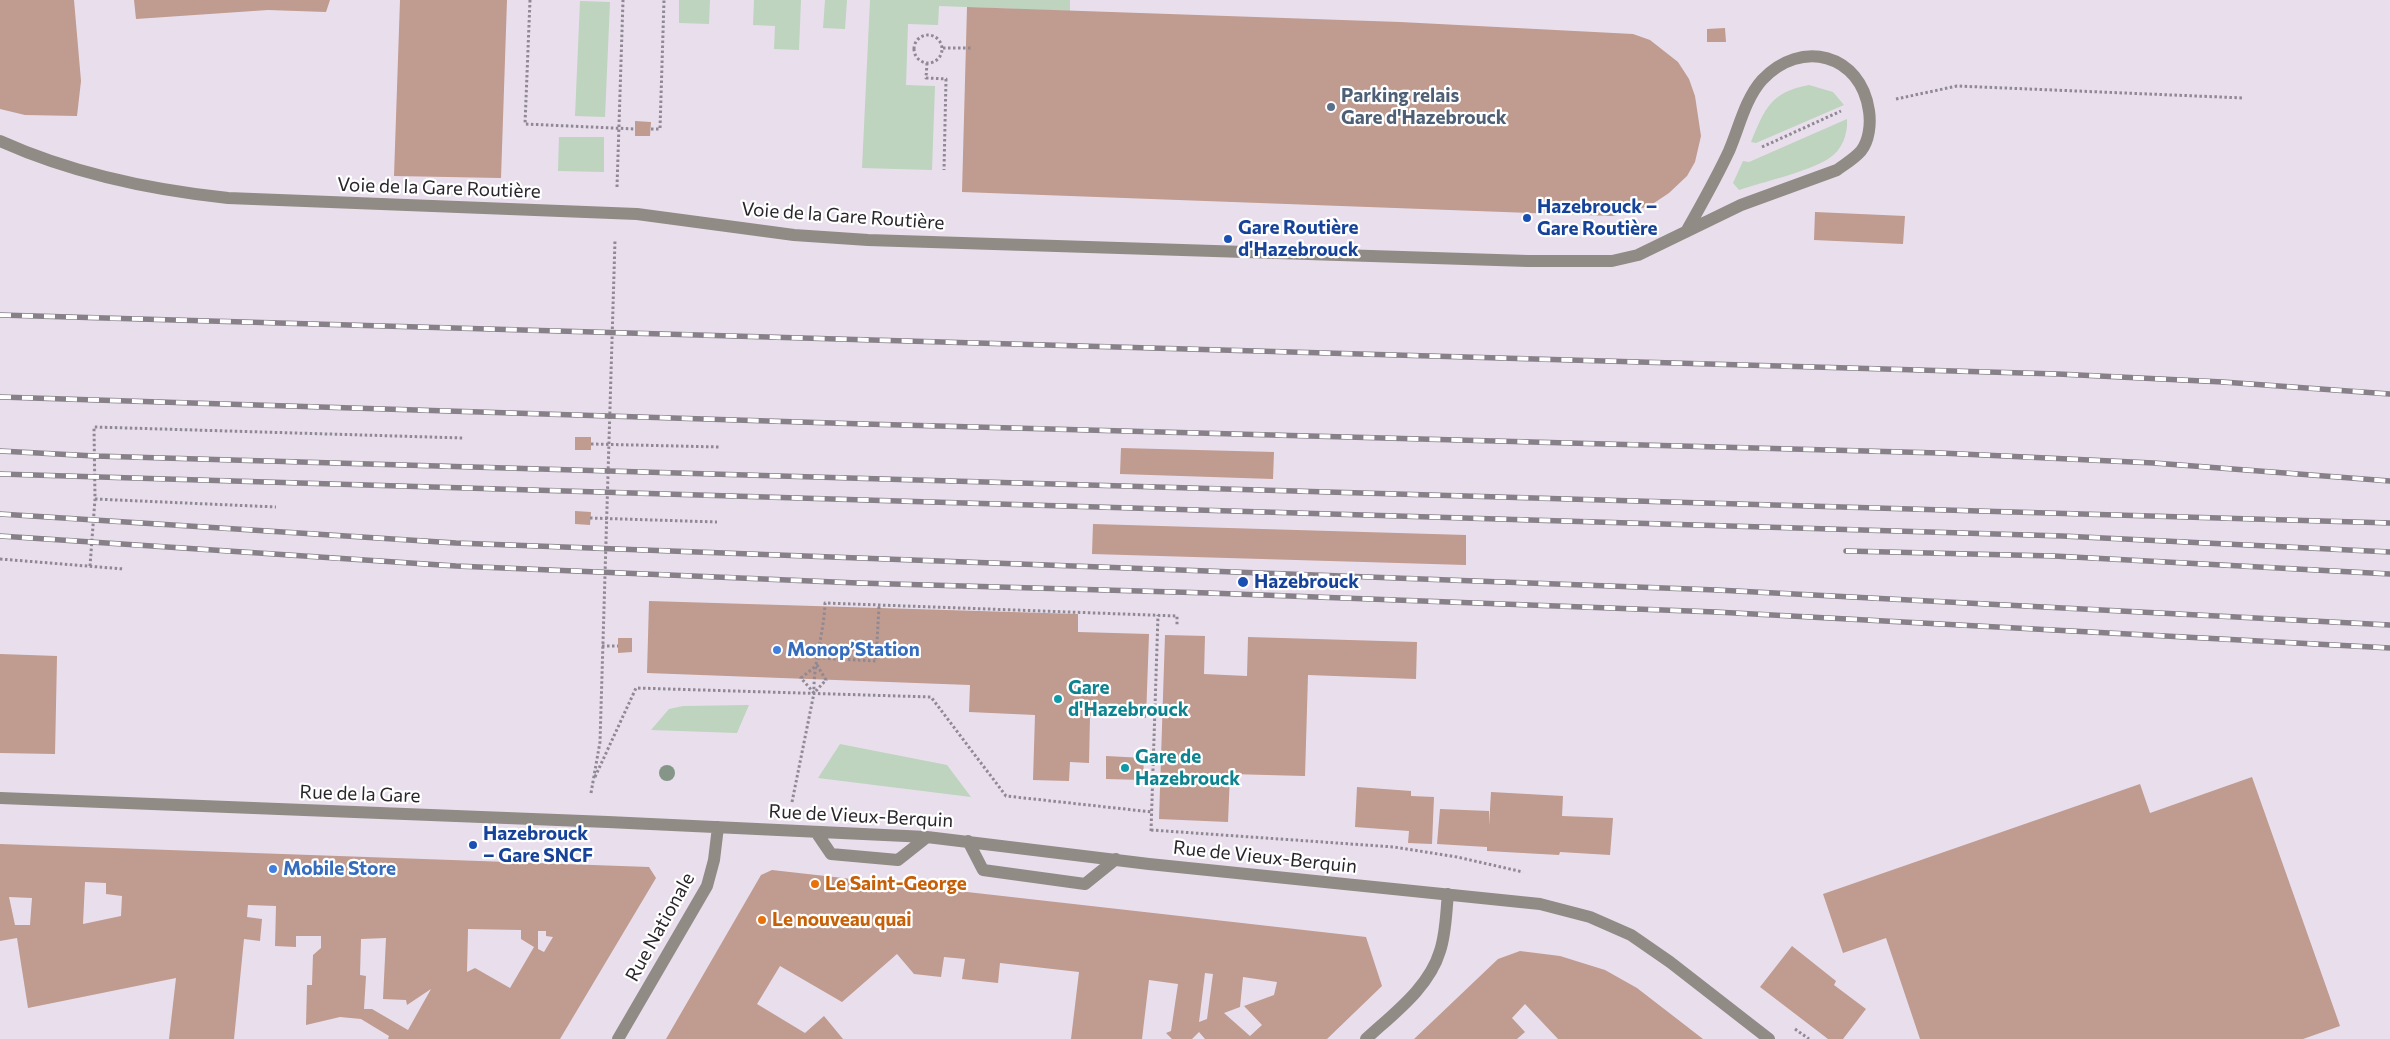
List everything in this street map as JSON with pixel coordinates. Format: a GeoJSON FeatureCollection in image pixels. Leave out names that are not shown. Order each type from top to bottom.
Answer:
{"type":"FeatureCollection","features":[{"type":"Feature","properties":{"kind":"street","name":"Voie de la Gare Routière"},"geometry":{"type":"LineString","coordinates":[[0,141],[71,167],[112,178],[208,196],[637,214],[794,235],[868,240],[1598,262],[1625,259],[1650,251],[1741,205],[1837,170],[1862,150],[1868,135],[1871,120],[1864,89],[1857,77],[1847,67],[1834,60],[1812,57],[1787,62],[1774,70],[1754,91],[1730,149],[1686,232]]}},
{"type":"Feature","properties":{"kind":"street","name":"Rue de la Gare"},"geometry":{"type":"LineString","coordinates":[[0,798],[718,827]]}},
{"type":"Feature","properties":{"kind":"street","name":"Rue de Vieux-Berquin"},"geometry":{"type":"LineString","coordinates":[[718,827],[927,837],[1149,864],[1540,904],[1590,917],[1631,935],[1670,962],[1769,1039]]}},
{"type":"Feature","properties":{"kind":"street","name":"Rue Nationale"},"geometry":{"type":"LineString","coordinates":[[618,1039],[707,886],[714,860],[718,827]]}},
{"type":"Feature","properties":{"kind":"street"},"geometry":{"type":"LineString","coordinates":[[816,832],[831,854],[898,860],[927,837]]}},
{"type":"Feature","properties":{"kind":"street"},"geometry":{"type":"LineString","coordinates":[[968,841],[983,870],[1085,884],[1116,859]]}},
{"type":"Feature","properties":{"kind":"street"},"geometry":{"type":"LineString","coordinates":[[1366,1039],[1409,999],[1423,984],[1434,967],[1444,937],[1448,894]]}},
{"type":"Feature","properties":{"kind":"path"},"geometry":{"type":"LineString","coordinates":[[530,0],[525,124],[635,129],[618,129]]}},
{"type":"Feature","properties":{"kind":"path"},"geometry":{"type":"LineString","coordinates":[[616,188],[623,0]]}},
{"type":"Feature","properties":{"kind":"path"},"geometry":{"type":"LineString","coordinates":[[651,129],[660,129],[664,0]]}},
{"type":"Feature","properties":{"kind":"path"},"geometry":{"type":"LineString","coordinates":[[932,35],[939,40],[943,48],[937,61],[927,63],[915,56],[914,46],[922,36],[932,35]]}},
{"type":"Feature","properties":{"kind":"path"},"geometry":{"type":"LineString","coordinates":[[943,48],[973,48]]}},
{"type":"Feature","properties":{"kind":"path"},"geometry":{"type":"LineString","coordinates":[[927,63],[926,78],[946,79],[944,170]]}},
{"type":"Feature","properties":{"kind":"path"},"geometry":{"type":"LineString","coordinates":[[1730,149],[1753,151],[1840,111],[1957,86],[2244,98]]}},
{"type":"Feature","properties":{"kind":"path"},"geometry":{"type":"LineString","coordinates":[[586,821],[600,742],[615,237]]}},
{"type":"Feature","properties":{"kind":"path"},"geometry":{"type":"LineString","coordinates":[[90,566],[95,498],[94,427],[463,438]]}},
{"type":"Feature","properties":{"kind":"path"},"geometry":{"type":"LineString","coordinates":[[591,444],[719,447]]}},
{"type":"Feature","properties":{"kind":"path"},"geometry":{"type":"LineString","coordinates":[[95,498],[276,507]]}},
{"type":"Feature","properties":{"kind":"path"},"geometry":{"type":"LineString","coordinates":[[590,518],[717,522]]}},
{"type":"Feature","properties":{"kind":"path"},"geometry":{"type":"LineString","coordinates":[[0,559],[124,570]]}},
{"type":"Feature","properties":{"kind":"path"},"geometry":{"type":"LineString","coordinates":[[791,810],[814,693],[826,604],[1177,616],[1177,625]]}},
{"type":"Feature","properties":{"kind":"path"},"geometry":{"type":"LineString","coordinates":[[818,658],[876,661],[879,606]]}},
{"type":"Feature","properties":{"kind":"path"},"geometry":{"type":"LineString","coordinates":[[1149,864],[1158,616]]}},
{"type":"Feature","properties":{"kind":"path"},"geometry":{"type":"LineString","coordinates":[[602,646],[618,646]]}},
{"type":"Feature","properties":{"kind":"path"},"geometry":{"type":"LineString","coordinates":[[814,693],[826,680],[817,665]]}},
{"type":"Feature","properties":{"kind":"path"},"geometry":{"type":"LineString","coordinates":[[814,693],[800,678],[817,665]]}},
{"type":"Feature","properties":{"kind":"path"},"geometry":{"type":"LineString","coordinates":[[593,782],[636,688],[931,697],[1006,796],[1152,812]]}},
{"type":"Feature","properties":{"kind":"green space"},"geometry":{"type":"Polygon","coordinates":[[[679,0],[710,0],[709,24],[679,23],[679,0]]]}},
{"type":"Feature","properties":{"kind":"green space"},"geometry":{"type":"Polygon","coordinates":[[[754,0],[801,0],[799,50],[774,49],[775,26],[753,25],[754,0]]]}},
{"type":"Feature","properties":{"kind":"green space"},"geometry":{"type":"Polygon","coordinates":[[[825,0],[847,0],[845,29],[823,28],[825,0]]]}},
{"type":"Feature","properties":{"kind":"green space"},"geometry":{"type":"Polygon","coordinates":[[[870,0],[1070,0],[1070,11],[939,6],[938,25],[908,24],[906,85],[935,86],[932,170],[862,168],[870,0]]]}},
{"type":"Feature","properties":{"kind":"green space"},"geometry":{"type":"Polygon","coordinates":[[[580,1],[610,2],[605,117],[575,116],[580,1]]]}},
{"type":"Feature","properties":{"kind":"green space"},"geometry":{"type":"Polygon","coordinates":[[[1809,85],[1833,92],[1844,105],[1756,143],[1751,142],[1765,111],[1771,103],[1786,92],[1809,85]]]}},
{"type":"Feature","properties":{"kind":"green space"},"geometry":{"type":"Polygon","coordinates":[[[1847,119],[1843,142],[1833,156],[1828,159],[1797,172],[1739,190],[1733,183],[1743,161],[1749,162],[1847,119]]]}},
{"type":"Feature","properties":{"kind":"green space"},"geometry":{"type":"Polygon","coordinates":[[[559,137],[604,137],[604,172],[558,171],[559,137]]]}},
{"type":"Feature","properties":{"kind":"green space"},"geometry":{"type":"Polygon","coordinates":[[[749,705],[737,733],[651,730],[669,709],[683,706],[749,705]]]}},
{"type":"Feature","properties":{"kind":"green space"},"geometry":{"type":"Polygon","coordinates":[[[840,744],[947,765],[971,797],[818,778],[840,744]]]}},
{"type":"Feature","properties":{"kind":"building"},"geometry":{"type":"Polygon","coordinates":[[[0,0],[74,0],[81,81],[77,116],[25,115],[0,109],[0,0]]]}},
{"type":"Feature","properties":{"kind":"building"},"geometry":{"type":"Polygon","coordinates":[[[134,0],[330,0],[326,12],[268,10],[136,19],[134,0]]]}},
{"type":"Feature","properties":{"kind":"building"},"geometry":{"type":"Polygon","coordinates":[[[400,0],[507,0],[501,178],[394,176],[400,0]]]}},
{"type":"Feature","properties":{"kind":"building","name":"Parking relais Gare d'Hazebrouck"},"geometry":{"type":"Polygon","coordinates":[[[967,7],[1400,22],[1633,34],[1650,40],[1678,62],[1689,79],[1695,96],[1701,136],[1695,162],[1687,176],[1669,193],[1651,205],[1612,216],[962,192],[967,7]]]}},
{"type":"Feature","properties":{"kind":"building"},"geometry":{"type":"Polygon","coordinates":[[[1725,28],[1726,42],[1707,42],[1707,29],[1725,28]]]}},
{"type":"Feature","properties":{"kind":"building"},"geometry":{"type":"Polygon","coordinates":[[[635,121],[651,122],[650,136],[635,136],[635,121]]]}},
{"type":"Feature","properties":{"kind":"building"},"geometry":{"type":"Polygon","coordinates":[[[1815,212],[1905,216],[1903,244],[1814,240],[1815,212]]]}},
{"type":"Feature","properties":{"kind":"building"},"geometry":{"type":"Polygon","coordinates":[[[575,437],[591,437],[591,450],[575,450],[575,437]]]}},
{"type":"Feature","properties":{"kind":"building"},"geometry":{"type":"Polygon","coordinates":[[[1121,448],[1274,452],[1273,479],[1120,474],[1121,448]]]}},
{"type":"Feature","properties":{"kind":"building"},"geometry":{"type":"Polygon","coordinates":[[[575,511],[591,512],[590,525],[575,524],[575,511]]]}},
{"type":"Feature","properties":{"kind":"building"},"geometry":{"type":"Polygon","coordinates":[[[1093,524],[1466,535],[1466,565],[1092,554],[1093,524]]]}},
{"type":"Feature","properties":{"kind":"building","name":"Gare d'Hazebrouck"},"geometry":{"type":"Polygon","coordinates":[[[649,601],[1078,614],[1078,632],[1149,634],[1146,718],[1090,716],[1089,763],[1070,762],[1069,781],[1033,780],[1035,715],[969,712],[970,685],[647,673],[649,601]]]}},
{"type":"Feature","properties":{"kind":"building"},"geometry":{"type":"Polygon","coordinates":[[[1165,635],[1205,636],[1204,674],[1247,676],[1248,637],[1417,642],[1416,679],[1308,675],[1305,776],[1230,774],[1228,822],[1159,819],[1165,635]]]}},
{"type":"Feature","properties":{"kind":"building"},"geometry":{"type":"Polygon","coordinates":[[[618,638],[632,638],[632,652],[618,653],[618,638]]]}},
{"type":"Feature","properties":{"kind":"building"},"geometry":{"type":"Polygon","coordinates":[[[0,654],[57,656],[55,754],[0,753],[0,654]]]}},
{"type":"Feature","properties":{"kind":"building","name":"Gare de Hazebrouck"},"geometry":{"type":"Polygon","coordinates":[[[1106,756],[1144,758],[1143,780],[1106,779],[1106,756]]]}},
{"type":"Feature","properties":{"kind":"building"},"geometry":{"type":"Polygon","coordinates":[[[2252,777],[2340,1026],[2303,1039],[1920,1039],[1886,938],[1843,953],[1823,894],[2140,784],[2150,813],[2252,777]]]}},
{"type":"Feature","properties":{"kind":"building"},"geometry":{"type":"Polygon","coordinates":[[[1357,787],[1411,791],[1411,796],[1434,797],[1432,844],[1408,843],[1409,831],[1355,827],[1357,787]]]}},
{"type":"Feature","properties":{"kind":"building"},"geometry":{"type":"Polygon","coordinates":[[[1491,792],[1563,796],[1562,816],[1613,818],[1610,855],[1560,852],[1559,855],[1487,851],[1487,847],[1437,844],[1440,809],[1489,811],[1489,826],[1491,792]]]}},
{"type":"Feature","properties":{"kind":"building"},"geometry":{"type":"Polygon","coordinates":[[[0,844],[649,867],[656,878],[560,1039],[388,1039],[389,1036],[361,1019],[340,1017],[306,1025],[307,985],[312,985],[313,955],[321,948],[321,936],[296,936],[296,947],[275,946],[276,906],[248,905],[247,917],[262,919],[260,941],[244,939],[234,1039],[169,1039],[176,978],[28,1008],[17,938],[0,941],[0,844]],[[85,882],[83,924],[121,916],[122,896],[106,894],[106,883],[85,882]],[[9,897],[15,925],[30,925],[32,898],[9,897]],[[468,929],[467,972],[475,968],[510,988],[534,947],[521,939],[521,930],[468,929]],[[538,931],[538,949],[544,952],[553,937],[546,936],[546,931],[538,931]],[[386,938],[361,939],[360,975],[366,976],[364,1009],[372,1009],[408,1030],[431,989],[407,1005],[406,1000],[383,999],[386,938]]]}},
{"type":"Feature","properties":{"kind":"building"},"geometry":{"type":"Polygon","coordinates":[[[772,870],[1366,937],[1382,986],[1327,1039],[1205,1039],[1199,1032],[1192,1039],[1172,1039],[1166,1033],[1171,1031],[1178,984],[1149,980],[1142,1039],[1071,1039],[1079,972],[1000,963],[998,983],[962,979],[965,959],[944,957],[941,977],[914,974],[897,954],[842,1002],[780,966],[757,1004],[805,1033],[824,1016],[843,1039],[666,1039],[761,875],[772,870]],[[1205,973],[1199,1022],[1207,1019],[1213,974],[1205,973]],[[1243,977],[1240,1007],[1224,1013],[1250,1036],[1262,1025],[1244,1006],[1274,995],[1277,982],[1243,977]]]}},
{"type":"Feature","properties":{"kind":"building"},"geometry":{"type":"Polygon","coordinates":[[[1792,946],[1836,981],[1834,985],[1866,1009],[1843,1039],[1828,1039],[1760,987],[1792,946]]]}},
{"type":"Feature","properties":{"kind":"building"},"geometry":{"type":"Polygon","coordinates":[[[1520,951],[1560,956],[1605,970],[1637,988],[1703,1039],[1558,1039],[1525,1004],[1512,1018],[1525,1032],[1517,1039],[1414,1039],[1498,959],[1520,951]]]}},
{"type":"Feature","properties":{"kind":"railway"},"geometry":{"type":"LineString","coordinates":[[0,315],[2058,374],[2223,382],[2390,394]]}},
{"type":"Feature","properties":{"kind":"railway"},"geometry":{"type":"LineString","coordinates":[[0,397],[864,424],[1940,453],[2154,463],[2390,481]]}},
{"type":"Feature","properties":{"kind":"railway"},"geometry":{"type":"LineString","coordinates":[[0,451],[95,456],[2390,523]]}},
{"type":"Feature","properties":{"kind":"railway"},"geometry":{"type":"LineString","coordinates":[[0,474],[2062,536],[2390,552]]}},
{"type":"Feature","properties":{"kind":"railway"},"geometry":{"type":"LineString","coordinates":[[0,514],[456,543],[1717,590],[2390,625]]}},
{"type":"Feature","properties":{"kind":"railway"},"geometry":{"type":"LineString","coordinates":[[0,536],[456,566],[858,583],[1209,593],[1716,612],[2390,648]]}},
{"type":"Feature","properties":{"kind":"railway"},"geometry":{"type":"LineString","coordinates":[[1846,551],[2054,556],[2390,574]]}},
{"type":"Feature","properties":{"kind":"place","name":"Parking relais Gare d'Hazebrouck"},"geometry":{"type":"Point","coordinates":[1331,107]}},
{"type":"Feature","properties":{"kind":"place","name":"Hazebrouck – Gare Routière"},"geometry":{"type":"Point","coordinates":[1527,218]}},
{"type":"Feature","properties":{"kind":"place","name":"Gare Routière d'Hazebrouck"},"geometry":{"type":"Point","coordinates":[1228,239]}},
{"type":"Feature","properties":{"kind":"place","name":"Hazebrouck"},"geometry":{"type":"Point","coordinates":[1243,582]}},
{"type":"Feature","properties":{"kind":"place","name":"Monop’Station"},"geometry":{"type":"Point","coordinates":[777,650]}},
{"type":"Feature","properties":{"kind":"place","name":"Gare d'Hazebrouck"},"geometry":{"type":"Point","coordinates":[1058,699]}},
{"type":"Feature","properties":{"kind":"place","name":"Gare de Hazebrouck"},"geometry":{"type":"Point","coordinates":[1125,768]}},
{"type":"Feature","properties":{"kind":"place","name":"Hazebrouck – Gare SNCF"},"geometry":{"type":"Point","coordinates":[473,845]}},
{"type":"Feature","properties":{"kind":"place","name":"Mobile Store"},"geometry":{"type":"Point","coordinates":[273,869]}},
{"type":"Feature","properties":{"kind":"place","name":"Le Saint-George"},"geometry":{"type":"Point","coordinates":[815,884]}},
{"type":"Feature","properties":{"kind":"place","name":"Le nouveau quai"},"geometry":{"type":"Point","coordinates":[762,920]}}]}
